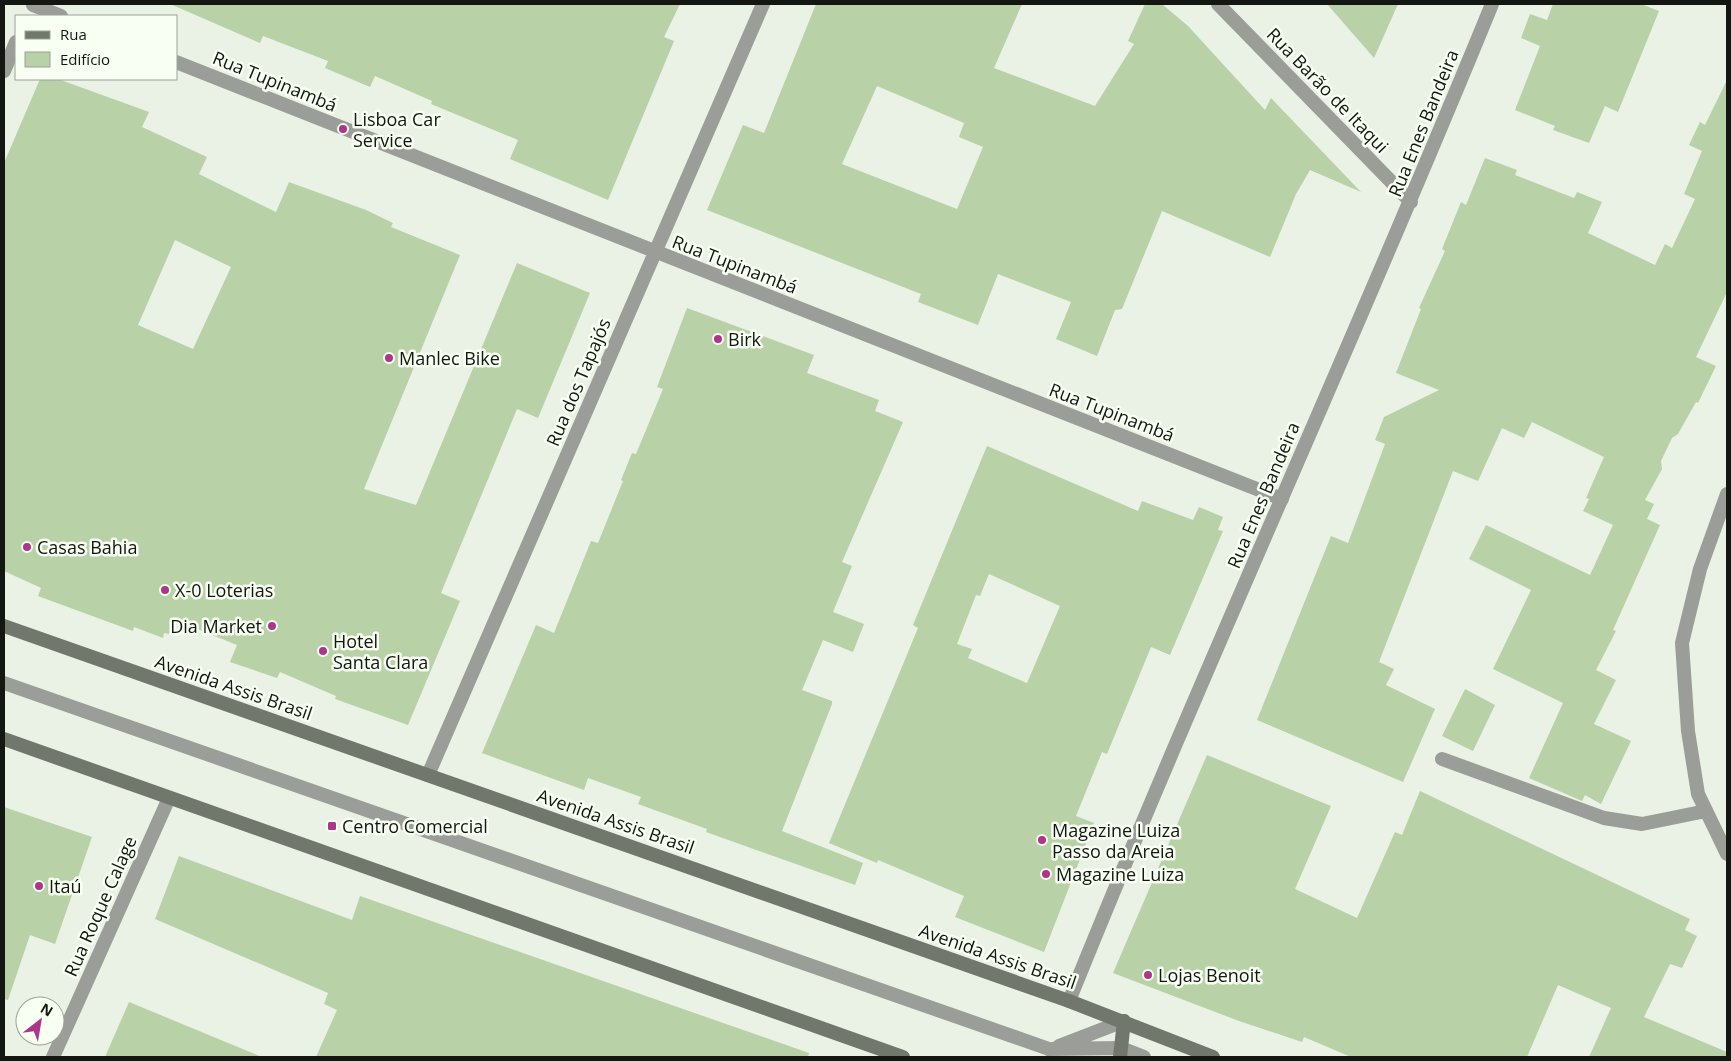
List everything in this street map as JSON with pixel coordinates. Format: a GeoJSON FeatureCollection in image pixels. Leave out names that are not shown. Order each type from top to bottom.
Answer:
{"type":"FeatureCollection","features":[{"type":"Feature","properties":{"kind":"main road","name":"Avenida Assis Brasil"},"geometry":{"type":"LineString","coordinates":[[4,626],[1124,1020],[1213,1057]]}},
{"type":"Feature","properties":{"kind":"main road"},"geometry":{"type":"LineString","coordinates":[[4,740],[903,1057]]}},
{"type":"Feature","properties":{"kind":"main road"},"geometry":{"type":"LineString","coordinates":[[1120,1053],[1124,1020]]}},
{"type":"Feature","properties":{"kind":"street","name":"Rua dos Tapajós"},"geometry":{"type":"LineString","coordinates":[[428,775],[763,4]]}},
{"type":"Feature","properties":{"kind":"street","name":"Rua Barão de Itaqui"},"geometry":{"type":"LineString","coordinates":[[1218,4],[1411,202]]}},
{"type":"Feature","properties":{"kind":"street","name":"Rua Enes Bandeira"},"geometry":{"type":"LineString","coordinates":[[1069,1001],[1119,876],[1411,202],[1492,4]]}},
{"type":"Feature","properties":{"kind":"street"},"geometry":{"type":"LineString","coordinates":[[31,8],[57,15]]}},
{"type":"Feature","properties":{"kind":"street"},"geometry":{"type":"LineString","coordinates":[[4,71],[15,44]]}},
{"type":"Feature","properties":{"kind":"street","name":"Rua Tupinambá"},"geometry":{"type":"LineString","coordinates":[[178,63],[1282,499]]}},
{"type":"Feature","properties":{"kind":"street"},"geometry":{"type":"LineString","coordinates":[[1727,494],[1723,510],[1700,569],[1682,643],[1688,731],[1698,794],[1727,854]]}},
{"type":"Feature","properties":{"kind":"street"},"geometry":{"type":"LineString","coordinates":[[4,683],[1055,1055],[1120,1053],[1144,1057]]}},
{"type":"Feature","properties":{"kind":"street"},"geometry":{"type":"LineString","coordinates":[[1442,759],[1604,818],[1642,824],[1706,811]]}},
{"type":"Feature","properties":{"kind":"street","name":"Rua Roque Calage"},"geometry":{"type":"LineString","coordinates":[[53,1057],[169,798]]}},
{"type":"Feature","properties":{"kind":"street"},"geometry":{"type":"LineString","coordinates":[[1055,1055],[1124,1020]]}},
{"type":"Feature","properties":{"kind":"building"},"geometry":{"type":"Polygon","coordinates":[[[170,4],[680,4],[664,37],[674,41],[608,200],[510,159],[518,140],[431,104],[432,101],[375,76],[370,87],[325,68],[328,61],[263,36],[260,43],[170,4]]]}},
{"type":"Feature","properties":{"kind":"building"},"geometry":{"type":"Polygon","coordinates":[[[816,4],[1022,4],[994,68],[1095,106],[1134,44],[1128,41],[1145,4],[1162,4],[1188,26],[1265,110],[1271,98],[1361,192],[1310,170],[1296,194],[1270,257],[1162,211],[1122,309],[1115,310],[1097,356],[1056,339],[1071,302],[998,274],[978,325],[918,302],[921,294],[707,210],[743,125],[764,133],[816,4]],[[877,86],[842,164],[957,209],[983,147],[959,137],[964,123],[877,86]]]}},
{"type":"Feature","properties":{"kind":"building"},"geometry":{"type":"Polygon","coordinates":[[[1327,4],[1398,4],[1374,58],[1327,4]]]}},
{"type":"Feature","properties":{"kind":"building"},"geometry":{"type":"Polygon","coordinates":[[[1553,4],[1641,4],[1659,11],[1618,112],[1605,106],[1589,143],[1553,130],[1555,126],[1515,110],[1540,46],[1521,38],[1530,14],[1547,20],[1553,4]]]}},
{"type":"Feature","properties":{"kind":"building"},"geometry":{"type":"Polygon","coordinates":[[[40,80],[61,80],[149,112],[142,127],[207,157],[199,174],[276,212],[289,182],[366,210],[393,223],[391,227],[460,255],[364,489],[416,505],[517,263],[590,293],[538,418],[517,409],[441,593],[460,601],[408,725],[335,699],[336,696],[280,672],[277,678],[230,662],[237,645],[175,620],[169,634],[164,633],[163,638],[134,627],[133,631],[38,596],[41,588],[4,571],[4,163],[40,80]],[[175,240],[138,325],[193,349],[231,267],[175,240]]]}},
{"type":"Feature","properties":{"kind":"building"},"geometry":{"type":"Polygon","coordinates":[[[1727,80],[1727,292],[1696,357],[1716,366],[1698,403],[1696,402],[1678,434],[1672,438],[1661,461],[1662,469],[1645,500],[1654,504],[1647,519],[1660,525],[1613,630],[1616,631],[1596,670],[1616,680],[1594,724],[1631,741],[1601,804],[1585,795],[1582,801],[1529,778],[1563,703],[1493,669],[1531,590],[1469,559],[1486,525],[1590,575],[1613,525],[1583,511],[1589,499],[1586,498],[1604,457],[1532,422],[1524,438],[1502,428],[1478,481],[1453,471],[1379,662],[1394,669],[1386,685],[1435,709],[1403,782],[1257,720],[1331,536],[1348,543],[1385,444],[1375,440],[1384,417],[1439,390],[1396,373],[1421,309],[1419,308],[1445,251],[1442,249],[1461,202],[1466,205],[1485,158],[1517,170],[1515,175],[1574,198],[1577,192],[1602,202],[1588,233],[1655,265],[1665,244],[1672,248],[1695,199],[1684,194],[1702,151],[1689,145],[1700,122],[1705,125],[1727,80]]]}},
{"type":"Feature","properties":{"kind":"building"},"geometry":{"type":"Polygon","coordinates":[[[687,308],[814,355],[807,373],[879,400],[875,411],[903,422],[842,562],[852,566],[833,612],[864,624],[853,652],[823,640],[802,690],[832,701],[832,704],[782,831],[863,863],[855,885],[706,832],[707,829],[638,804],[641,797],[588,778],[584,790],[482,753],[536,625],[554,633],[591,541],[598,543],[632,453],[636,454],[663,389],[657,387],[687,308]]]}},
{"type":"Feature","properties":{"kind":"building"},"geometry":{"type":"Polygon","coordinates":[[[987,446],[1138,511],[1142,501],[1193,520],[1199,507],[1223,517],[1218,530],[1223,531],[1170,655],[1151,647],[1107,754],[1102,752],[1076,816],[1094,823],[1044,952],[955,917],[964,896],[878,860],[877,863],[829,843],[918,628],[913,625],[987,446]],[[989,574],[980,596],[976,595],[957,644],[972,649],[968,658],[1027,683],[1060,606],[989,574]]]}},
{"type":"Feature","properties":{"kind":"building"},"geometry":{"type":"Polygon","coordinates":[[[1465,689],[1495,705],[1473,751],[1442,736],[1465,689]]]}},
{"type":"Feature","properties":{"kind":"building"},"geometry":{"type":"Polygon","coordinates":[[[1207,755],[1331,806],[1295,889],[1357,918],[1395,832],[1402,835],[1420,791],[1690,919],[1685,930],[1697,936],[1682,968],[1670,964],[1644,1017],[1727,1052],[1727,1057],[1589,1057],[1611,1008],[1558,985],[1527,1057],[1351,1057],[1304,1037],[1302,1042],[1239,1021],[1113,973],[1207,755]]]}},
{"type":"Feature","properties":{"kind":"building","name":"Itaú"},"geometry":{"type":"Polygon","coordinates":[[[4,807],[92,837],[55,944],[30,935],[8,1000],[4,999],[4,807]]]}},
{"type":"Feature","properties":{"kind":"building"},"geometry":{"type":"Polygon","coordinates":[[[179,856],[352,920],[360,896],[809,1053],[808,1057],[316,1057],[337,1010],[324,1004],[328,993],[155,919],[179,856]]]}},
{"type":"Feature","properties":{"kind":"building"},"geometry":{"type":"Polygon","coordinates":[[[129,1002],[262,1057],[105,1057],[129,1002]]]}},
{"type":"Feature","properties":{"kind":"place","name":"Lisboa Car Service"},"geometry":{"type":"Point","coordinates":[343,129]}},
{"type":"Feature","properties":{"kind":"place","name":"Birk"},"geometry":{"type":"Point","coordinates":[718,339]}},
{"type":"Feature","properties":{"kind":"place","name":"Manlec Bike"},"geometry":{"type":"Point","coordinates":[389,358]}},
{"type":"Feature","properties":{"kind":"place","name":"Casas Bahia"},"geometry":{"type":"Point","coordinates":[27,547]}},
{"type":"Feature","properties":{"kind":"place","name":"X-0 Loterias"},"geometry":{"type":"Point","coordinates":[165,590]}},
{"type":"Feature","properties":{"kind":"place","name":"Dia Market"},"geometry":{"type":"Point","coordinates":[272,626]}},
{"type":"Feature","properties":{"kind":"place","name":"Hotel Santa Clara"},"geometry":{"type":"Point","coordinates":[323,651]}},
{"type":"Feature","properties":{"kind":"place","name":"Centro Comercial"},"geometry":{"type":"Point","coordinates":[332,826]}},
{"type":"Feature","properties":{"kind":"place","name":"Magazine Luiza Passo da Areia"},"geometry":{"type":"Point","coordinates":[1042,840]}},
{"type":"Feature","properties":{"kind":"place","name":"Magazine Luiza"},"geometry":{"type":"Point","coordinates":[1046,874]}},
{"type":"Feature","properties":{"kind":"place","name":"Itaú"},"geometry":{"type":"Point","coordinates":[39,886]}},
{"type":"Feature","properties":{"kind":"place","name":"Lojas Benoit"},"geometry":{"type":"Point","coordinates":[1148,975]}}]}
